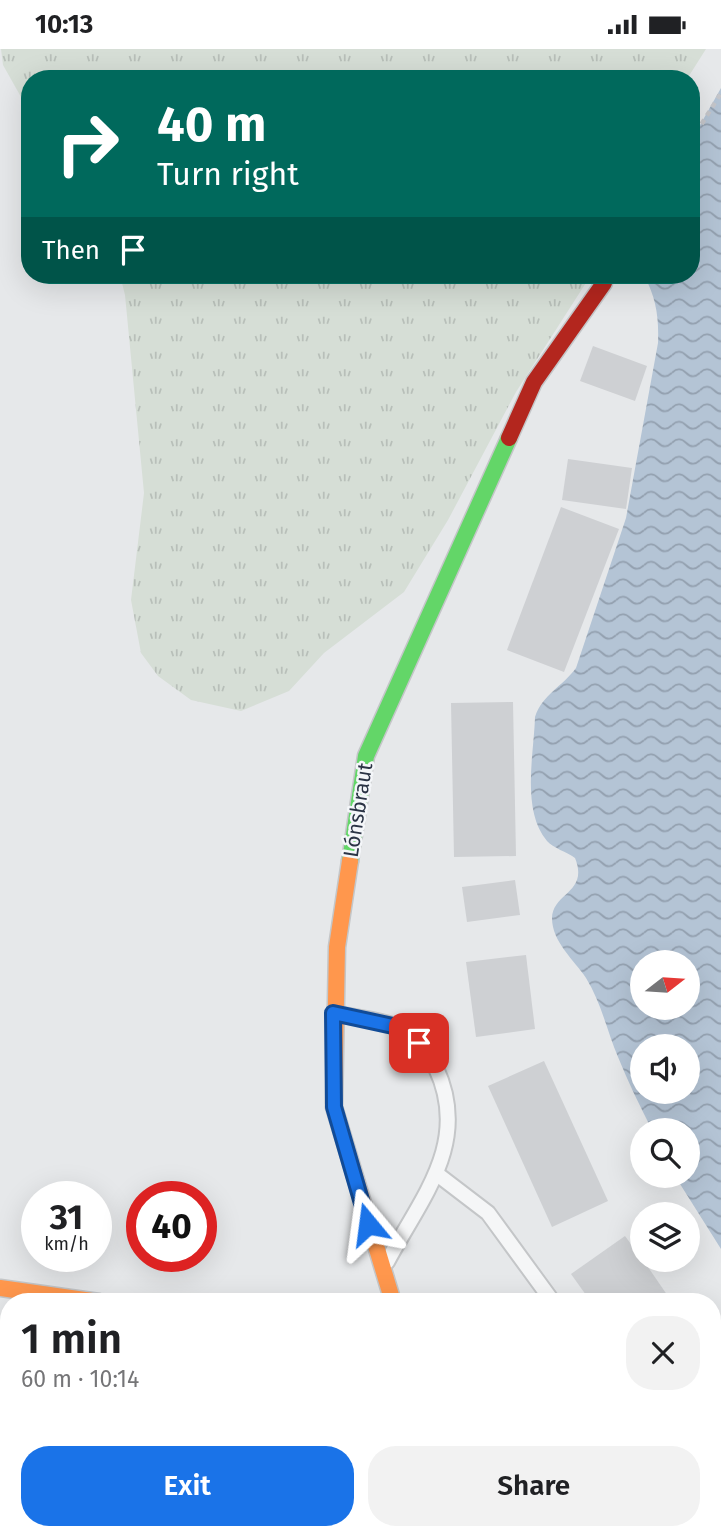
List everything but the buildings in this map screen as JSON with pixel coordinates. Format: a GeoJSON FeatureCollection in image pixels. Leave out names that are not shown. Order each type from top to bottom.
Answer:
{"type":"FeatureCollection","features":[{"type":"Feature","properties":{"kind":"street","name":"Lónsbraut"},"geometry":{"type":"LineString","coordinates":[[390,1293],[334,1107],[333,1013],[337,947],[366,757],[534,382],[603,284]]}},
{"type":"Feature","properties":{"kind":"street"},"geometry":{"type":"LineString","coordinates":[[0,1288],[50,1293]]}},
{"type":"Feature","properties":{"kind":"lane"},"geometry":{"type":"LineString","coordinates":[[333,1013],[402,1028],[433,1061],[448,1104],[450,1128],[437,1174],[382,1272]]}},
{"type":"Feature","properties":{"kind":"lane"},"geometry":{"type":"LineString","coordinates":[[437,1174],[488,1213],[546,1293]]}},
{"type":"Feature","properties":{"kind":"path"},"geometry":{"type":"LineString","coordinates":[[700,127],[721,93]]}},
{"type":"Feature","properties":{"kind":"green space"},"geometry":{"type":"Polygon","coordinates":[[[1,49],[706,49],[693,70],[21,70],[21,97],[3,65],[1,49]]]}},
{"type":"Feature","properties":{"kind":"green space"},"geometry":{"type":"Polygon","coordinates":[[[122,284],[585,284],[516,392],[448,520],[404,592],[324,653],[289,691],[241,711],[191,700],[158,676],[141,653],[131,600],[144,493],[122,284]]]}},
{"type":"Feature","properties":{"kind":"water"},"geometry":{"type":"Polygon","coordinates":[[[721,88],[721,1249],[700,1216],[700,1202],[691,1202],[683,1188],[700,1188],[700,1118],[646,1118],[639,1104],[700,1104],[700,1034],[630,1034],[630,1085],[591,987],[565,950],[553,927],[554,909],[574,886],[578,870],[575,858],[547,841],[534,814],[532,798],[535,717],[548,697],[576,668],[626,518],[658,343],[656,307],[648,284],[700,284],[700,125],[721,88]]]}},
{"type":"Feature","properties":{"kind":"traffic: fast"},"geometry":{"type":"LineString","coordinates":[[350,861],[366,756],[509,438]]}},
{"type":"Feature","properties":{"kind":"traffic: slow"},"geometry":{"type":"LineString","coordinates":[[350,861],[337,947],[334,1107],[390,1293]]}},
{"type":"Feature","properties":{"kind":"traffic: slow"},"geometry":{"type":"LineString","coordinates":[[0,1288],[35,1293]]}},
{"type":"Feature","properties":{"kind":"traffic: jam"},"geometry":{"type":"LineString","coordinates":[[509,438],[534,382],[603,284]]}},
{"type":"Feature","properties":{"kind":"route"},"geometry":{"type":"LineString","coordinates":[[368,1224],[334,1107],[333,1013],[402,1028],[419,1043]]}}]}
